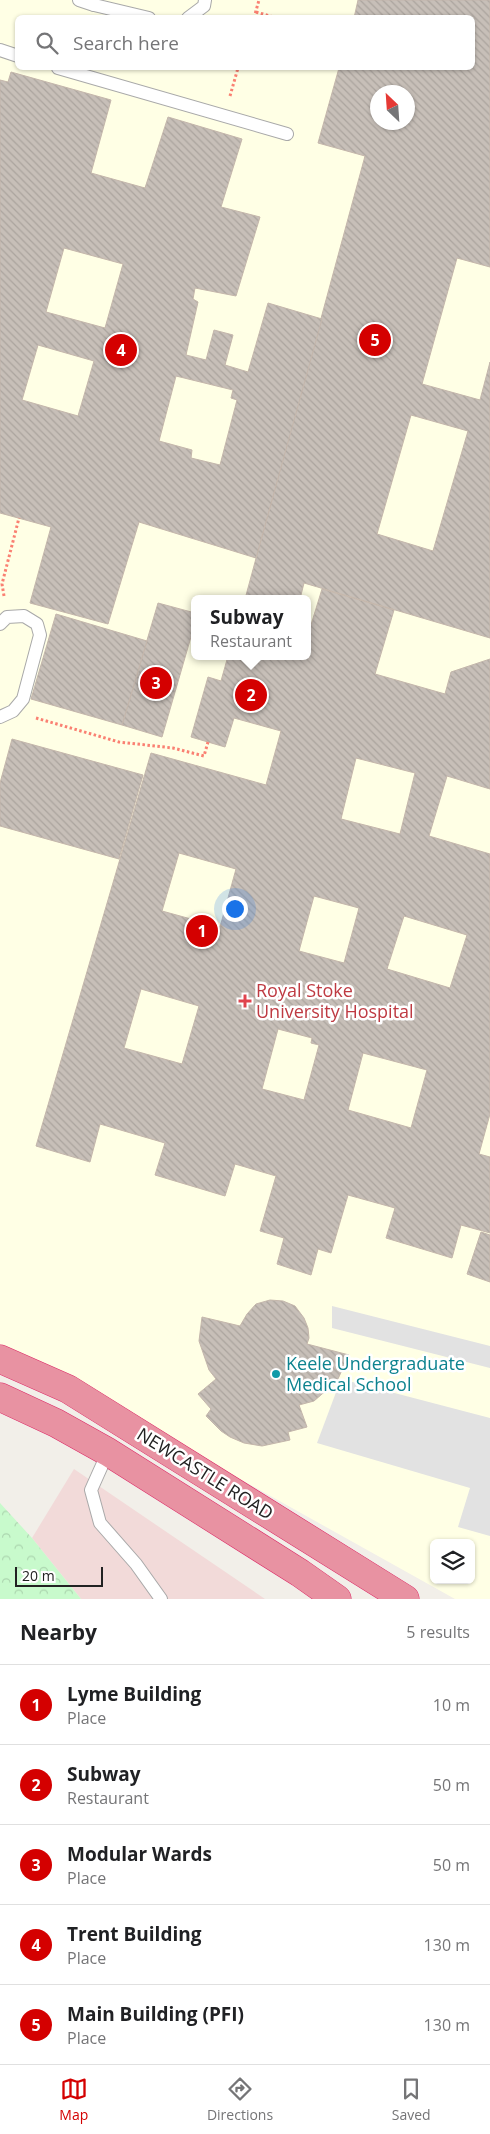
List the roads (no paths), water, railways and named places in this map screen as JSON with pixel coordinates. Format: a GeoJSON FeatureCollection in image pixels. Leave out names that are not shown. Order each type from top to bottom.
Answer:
{"type":"FeatureCollection","features":[{"type":"Feature","properties":{"kind":"highway","name":"NEWCASTLE ROAD"},"geometry":{"type":"LineString","coordinates":[[0,1359],[68,1389],[405,1599]]}},
{"type":"Feature","properties":{"kind":"highway","name":"NEWCASTLE ROAD"},"geometry":{"type":"LineString","coordinates":[[0,1398],[56,1423],[108,1452],[300,1573],[336,1599]]}},
{"type":"Feature","properties":{"kind":"lane"},"geometry":{"type":"LineString","coordinates":[[79,0],[138,15]]}},
{"type":"Feature","properties":{"kind":"lane"},"geometry":{"type":"LineString","coordinates":[[192,15],[204,6],[205,0]]}},
{"type":"Feature","properties":{"kind":"lane"},"geometry":{"type":"LineString","coordinates":[[0,50],[15,55]]}},
{"type":"Feature","properties":{"kind":"lane"},"geometry":{"type":"LineString","coordinates":[[65,70],[287,134]]}},
{"type":"Feature","properties":{"kind":"lane"},"geometry":{"type":"LineString","coordinates":[[0,717],[13,711],[23,699],[40,635],[37,624],[24,616],[3,620]]}},
{"type":"Feature","properties":{"kind":"lane"},"geometry":{"type":"LineString","coordinates":[[108,1452],[91,1490],[100,1523],[136,1564],[161,1599]]}},
{"type":"Feature","properties":{"kind":"place","name":"Main Building (PFI)"},"geometry":{"type":"Point","coordinates":[375,340]}},
{"type":"Feature","properties":{"kind":"place","name":"Trent Building"},"geometry":{"type":"Point","coordinates":[121,350]}},
{"type":"Feature","properties":{"kind":"place","name":"Modular Wards"},"geometry":{"type":"Point","coordinates":[156,683]}},
{"type":"Feature","properties":{"kind":"place","name":"Subway"},"geometry":{"type":"Point","coordinates":[251,695]}},
{"type":"Feature","properties":{"kind":"place","name":"Lyme Building"},"geometry":{"type":"Point","coordinates":[202,931]}},
{"type":"Feature","properties":{"kind":"place","name":"Royal Stoke University Hospital"},"geometry":{"type":"Point","coordinates":[245,1001]}},
{"type":"Feature","properties":{"kind":"place","name":"Keele Undergraduate Medical School"},"geometry":{"type":"Point","coordinates":[276,1374]}}]}
